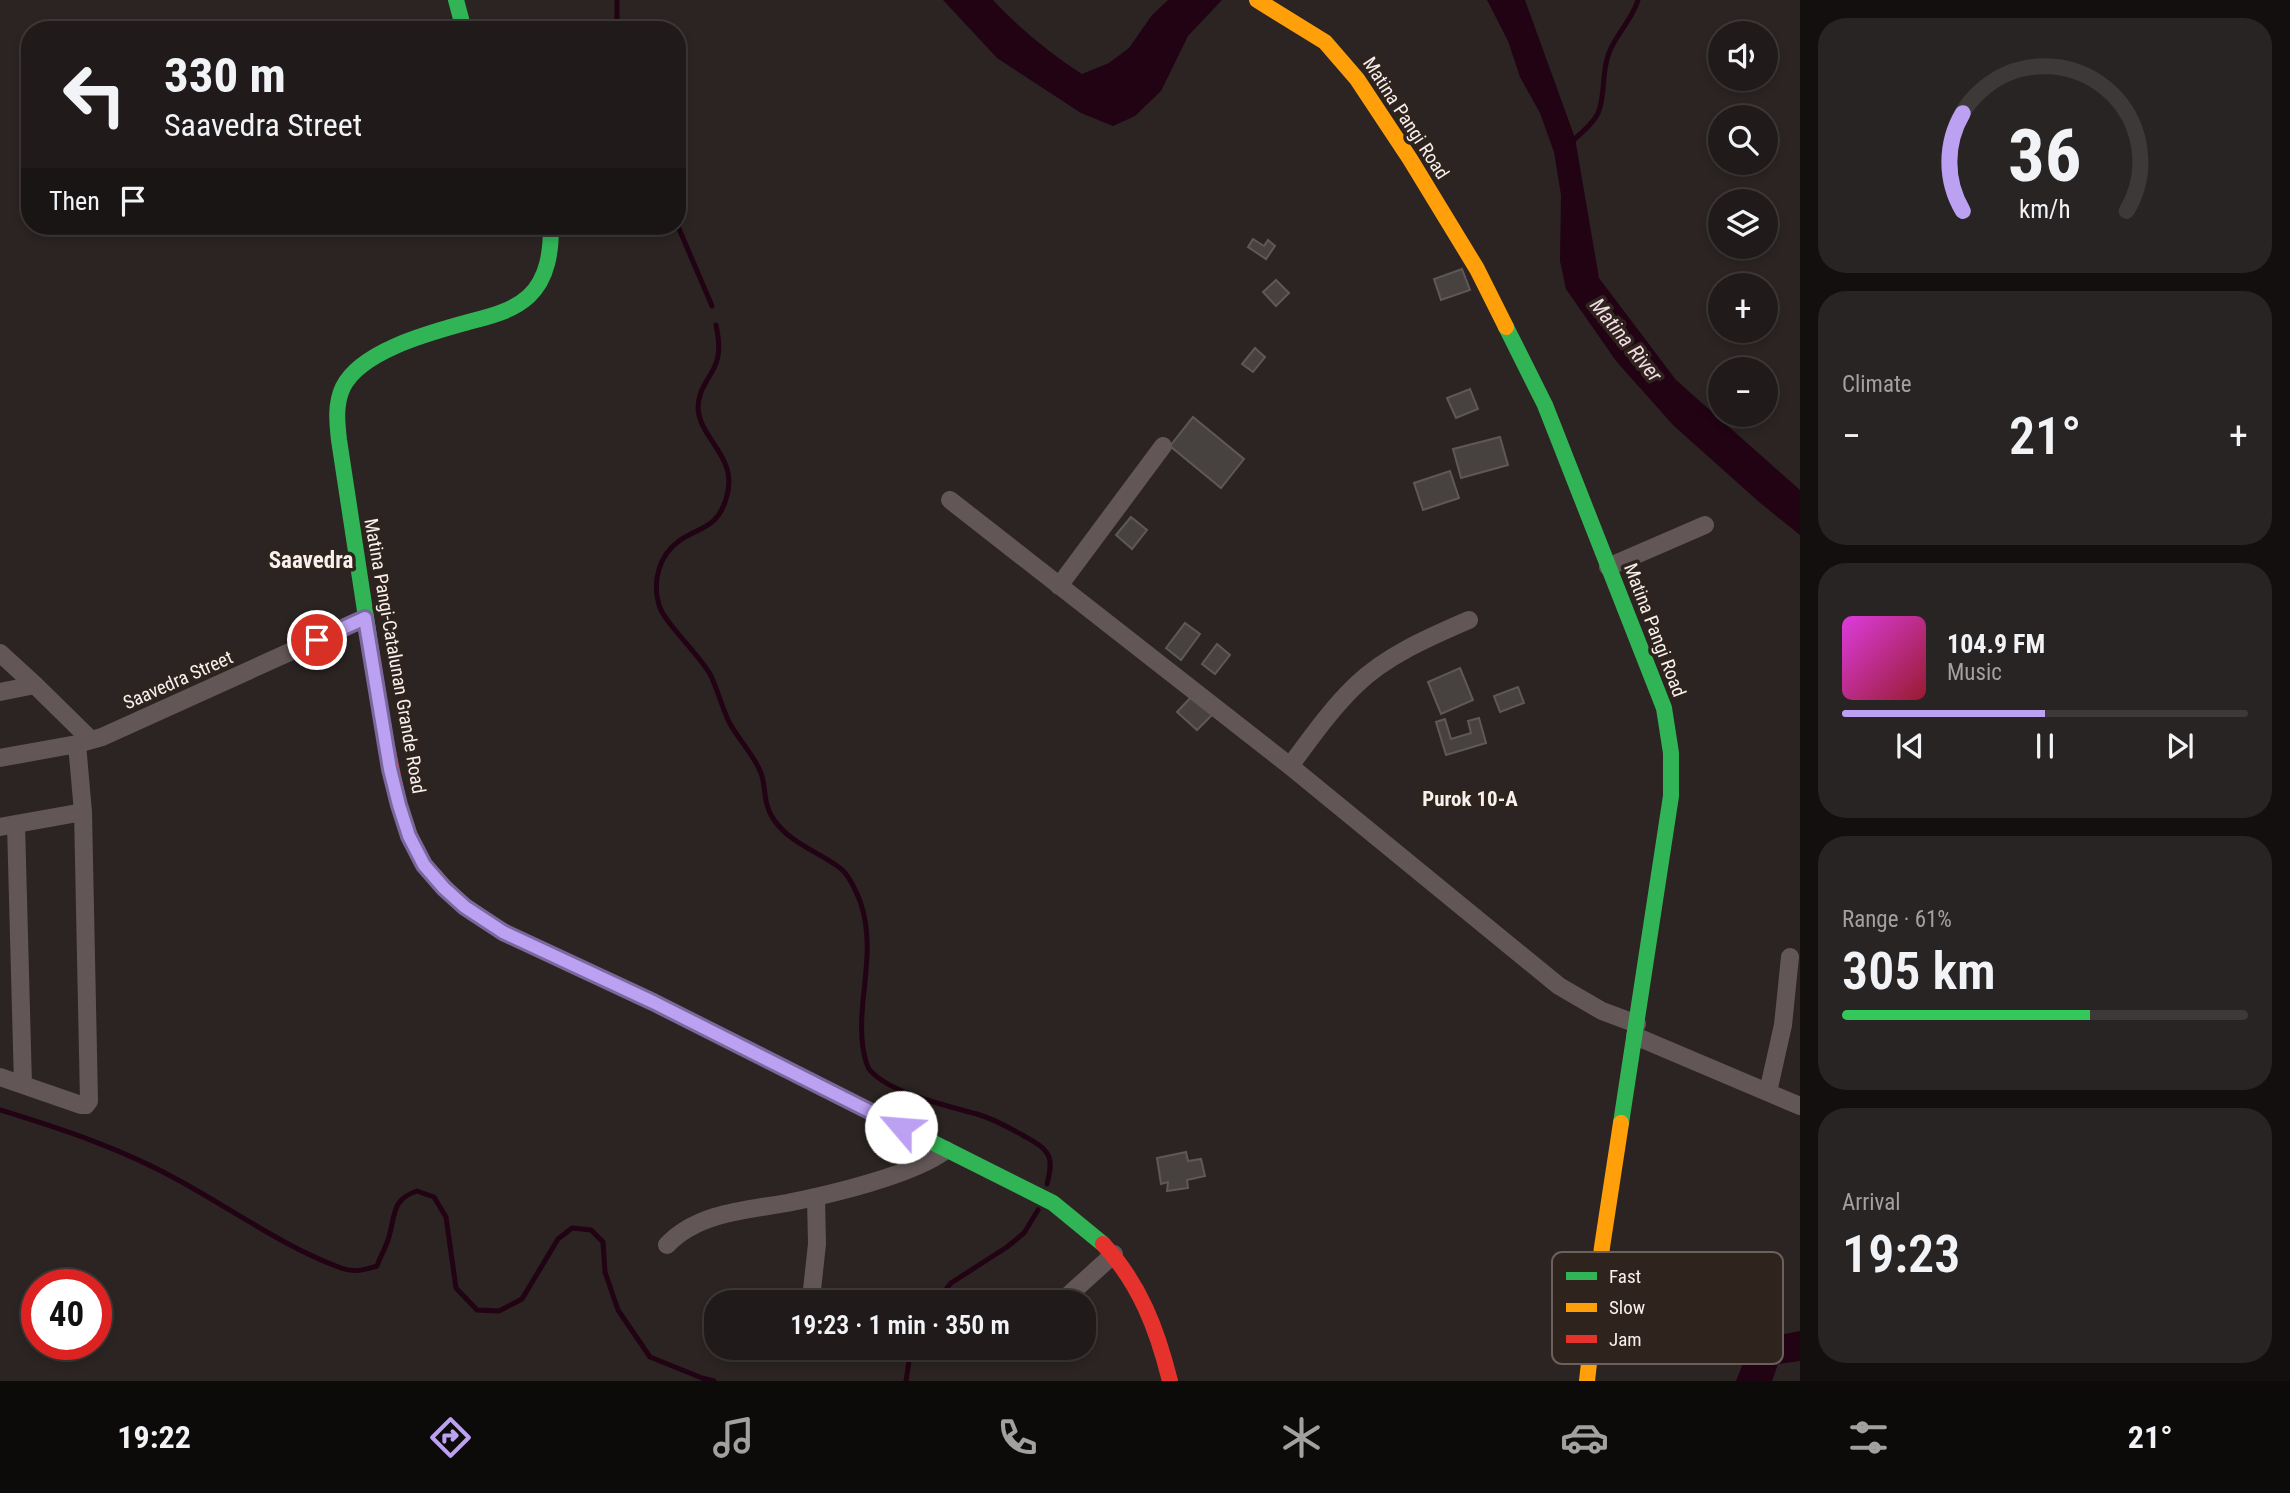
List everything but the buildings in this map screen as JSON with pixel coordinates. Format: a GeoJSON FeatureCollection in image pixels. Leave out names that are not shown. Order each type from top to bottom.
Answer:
{"type":"FeatureCollection","features":[{"type":"Feature","properties":{"kind":"street"},"geometry":{"type":"LineString","coordinates":[[456,0],[462,21]]}},
{"type":"Feature","properties":{"kind":"street","name":"Matina Pangi Road"},"geometry":{"type":"LineString","coordinates":[[1257,0],[1317,36],[1341,58],[1410,159],[1477,269],[1545,405],[1664,708],[1672,764],[1671,796],[1601,1252]]}},
{"type":"Feature","properties":{"kind":"street","name":"Matina Pangi-Catalunan Grande Road"},"geometry":{"type":"LineString","coordinates":[[550,235],[546,268],[540,281],[523,302],[496,314],[435,331],[395,346],[349,377],[343,387],[338,407],[339,442],[390,769],[409,836],[424,865],[465,907],[503,932],[653,1002],[1053,1203],[1077,1219],[1114,1254],[1144,1300],[1170,1381]]}},
{"type":"Feature","properties":{"kind":"street"},"geometry":{"type":"LineString","coordinates":[[1059,586],[1163,446]]}},
{"type":"Feature","properties":{"kind":"street"},"geometry":{"type":"LineString","coordinates":[[950,500],[1290,766],[1559,986],[1636,1030],[1800,1106]]}},
{"type":"Feature","properties":{"kind":"street"},"geometry":{"type":"LineString","coordinates":[[1608,567],[1704,525]]}},
{"type":"Feature","properties":{"kind":"street","name":"Saavedra Street"},"geometry":{"type":"LineString","coordinates":[[0,758],[102,737],[365,618]]}},
{"type":"Feature","properties":{"kind":"street"},"geometry":{"type":"LineString","coordinates":[[1290,766],[1337,705],[1358,683],[1404,651],[1469,620]]}},
{"type":"Feature","properties":{"kind":"street"},"geometry":{"type":"LineString","coordinates":[[0,653],[35,685],[84,742],[89,1101],[86,1105],[81,1105],[0,1077]]}},
{"type":"Feature","properties":{"kind":"street"},"geometry":{"type":"LineString","coordinates":[[0,692],[35,685]]}},
{"type":"Feature","properties":{"kind":"street"},"geometry":{"type":"LineString","coordinates":[[23,1085],[8,825],[83,812]]}},
{"type":"Feature","properties":{"kind":"street"},"geometry":{"type":"LineString","coordinates":[[1768,1092],[1783,1025],[1790,957]]}},
{"type":"Feature","properties":{"kind":"street"},"geometry":{"type":"LineString","coordinates":[[667,1245],[678,1233],[705,1220],[816,1198],[919,1166],[946,1150]]}},
{"type":"Feature","properties":{"kind":"street"},"geometry":{"type":"LineString","coordinates":[[812,1290],[817,1244],[816,1198]]}},
{"type":"Feature","properties":{"kind":"street"},"geometry":{"type":"LineString","coordinates":[[1074,1290],[1114,1254]]}},
{"type":"Feature","properties":{"kind":"water"},"geometry":{"type":"Polygon","coordinates":[[[943,0],[993,0],[1036,40],[1082,74],[1109,63],[1129,48],[1152,15],[1168,0],[1222,0],[1188,36],[1161,91],[1135,116],[1113,126],[1081,113],[997,58],[943,0]]]}},
{"type":"Feature","properties":{"kind":"water","name":"Matina River"},"geometry":{"type":"Polygon","coordinates":[[[1487,0],[1525,0],[1575,138],[1599,278],[1676,380],[1708,408],[1708,427],[1729,427],[1800,490],[1800,535],[1673,425],[1616,361],[1566,289],[1560,261],[1561,195],[1554,152],[1540,113],[1520,77],[1508,41],[1487,0]]]}},
{"type":"Feature","properties":{"kind":"water"},"geometry":{"type":"Polygon","coordinates":[[[1800,1331],[1800,1361],[1783,1363],[1783,1334],[1800,1331]]]}},
{"type":"Feature","properties":{"kind":"water"},"geometry":{"type":"Polygon","coordinates":[[[1743,1364],[1778,1364],[1772,1381],[1736,1381],[1743,1364]]]}},
{"type":"Feature","properties":{"kind":"waterway"},"geometry":{"type":"LineString","coordinates":[[617,0],[617,21]]}},
{"type":"Feature","properties":{"kind":"waterway"},"geometry":{"type":"LineString","coordinates":[[1572,142],[1598,113],[1609,53],[1638,0]]}},
{"type":"Feature","properties":{"kind":"waterway"},"geometry":{"type":"LineString","coordinates":[[682,235],[712,306]]}},
{"type":"Feature","properties":{"kind":"waterway"},"geometry":{"type":"LineString","coordinates":[[716,325],[718,357],[701,392],[698,408],[700,420],[724,460],[728,472],[726,499],[712,522],[679,541],[666,554],[657,578],[659,605],[668,621],[711,676],[729,722],[761,773],[766,802],[774,820],[796,841],[840,868],[856,892],[865,920],[867,939],[862,1030],[863,1050],[869,1069],[878,1078],[905,1092],[986,1117],[1035,1142],[1049,1157],[1047,1184]]}},
{"type":"Feature","properties":{"kind":"waterway"},"geometry":{"type":"LineString","coordinates":[[0,1110],[69,1132],[137,1159],[299,1250],[346,1270],[377,1266],[388,1240],[395,1210],[402,1199],[417,1191],[434,1197],[446,1217],[456,1288],[477,1310],[499,1311],[522,1299],[558,1239],[572,1228],[591,1230],[603,1242],[605,1272],[618,1310],[650,1357],[714,1381]]}},
{"type":"Feature","properties":{"kind":"waterway"},"geometry":{"type":"LineString","coordinates":[[945,1290],[951,1283],[1024,1233],[1038,1210]]}},
{"type":"Feature","properties":{"kind":"waterway"},"geometry":{"type":"LineString","coordinates":[[906,1381],[909,1360]]}},
{"type":"Feature","properties":{"kind":"traffic: fast"},"geometry":{"type":"LineString","coordinates":[[456,0],[462,21]]}},
{"type":"Feature","properties":{"kind":"traffic: fast"},"geometry":{"type":"LineString","coordinates":[[369,637],[338,433],[340,393],[352,374],[365,363],[397,345],[499,313],[522,302],[535,289],[544,273],[551,235]]}},
{"type":"Feature","properties":{"kind":"traffic: fast"},"geometry":{"type":"LineString","coordinates":[[1506,327],[1545,405],[1664,708],[1671,753],[1671,796],[1621,1123]]}},
{"type":"Feature","properties":{"kind":"traffic: fast"},"geometry":{"type":"LineString","coordinates":[[458,901],[503,932],[653,1002],[1053,1203],[1103,1244]]}},
{"type":"Feature","properties":{"kind":"traffic: slow"},"geometry":{"type":"LineString","coordinates":[[1257,0],[1325,42],[1357,79],[1477,269],[1506,327]]}},
{"type":"Feature","properties":{"kind":"traffic: slow"},"geometry":{"type":"LineString","coordinates":[[1601,1252],[1621,1123]]}},
{"type":"Feature","properties":{"kind":"traffic: slow"},"geometry":{"type":"LineString","coordinates":[[1587,1381],[1589,1364]]}},
{"type":"Feature","properties":{"kind":"traffic: jam"},"geometry":{"type":"LineString","coordinates":[[369,637],[384,732],[399,805],[409,836],[424,865],[458,901]]}},
{"type":"Feature","properties":{"kind":"traffic: jam"},"geometry":{"type":"LineString","coordinates":[[1103,1244],[1127,1275],[1146,1308],[1170,1381]]}},
{"type":"Feature","properties":{"kind":"district","name":"Saavedra"},"geometry":{"type":"Point","coordinates":[311,560]}},
{"type":"Feature","properties":{"kind":"district","name":"Purok 10-A"},"geometry":{"type":"Point","coordinates":[1470,799]}},
{"type":"Feature","properties":{"kind":"route"},"geometry":{"type":"LineString","coordinates":[[317,640],[365,618],[390,769],[409,836],[424,865],[465,907],[503,932],[653,1002],[901,1127]]}}]}
